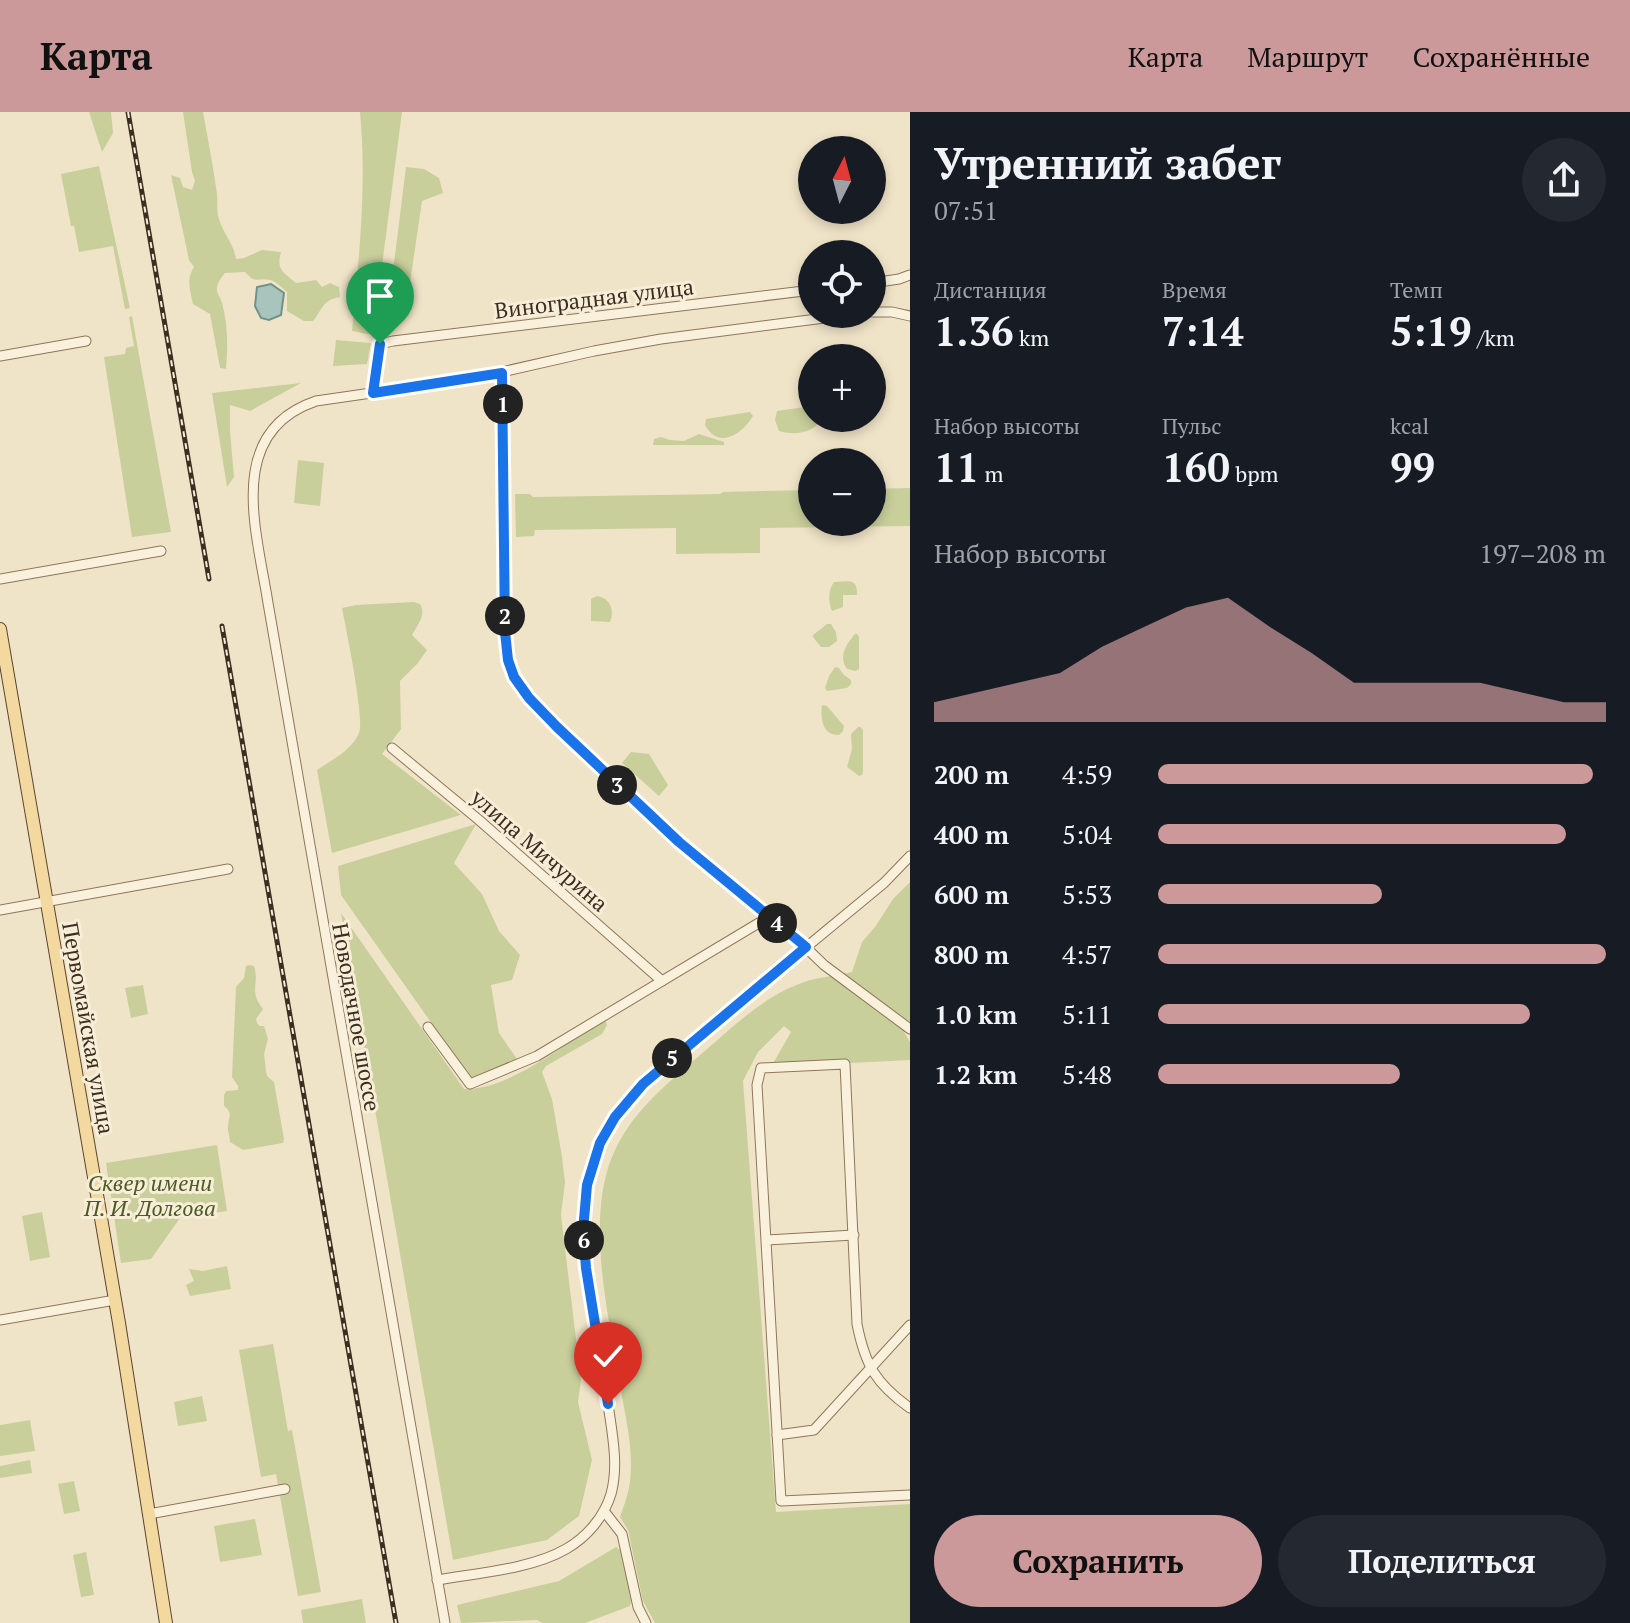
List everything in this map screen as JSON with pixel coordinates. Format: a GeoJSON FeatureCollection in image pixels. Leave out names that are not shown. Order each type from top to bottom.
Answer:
{"type":"FeatureCollection","features":[{"type":"Feature","properties":{"kind":"main road","name":"Первомайская улица"},"geometry":{"type":"LineString","coordinates":[[0,629],[4,670],[115,1300],[166,1623]]}},
{"type":"Feature","properties":{"kind":"street"},"geometry":{"type":"LineString","coordinates":[[886,281],[910,275]]}},
{"type":"Feature","properties":{"kind":"street","name":"Виноградная улица"},"geometry":{"type":"LineString","coordinates":[[373,393],[380,344],[798,292]]}},
{"type":"Feature","properties":{"kind":"street"},"geometry":{"type":"LineString","coordinates":[[886,312],[910,316]]}},
{"type":"Feature","properties":{"kind":"street"},"geometry":{"type":"LineString","coordinates":[[373,393],[502,373],[624,345],[798,322]]}},
{"type":"Feature","properties":{"kind":"street"},"geometry":{"type":"LineString","coordinates":[[0,356],[86,341]]}},
{"type":"Feature","properties":{"kind":"street"},"geometry":{"type":"LineString","coordinates":[[502,373],[505,632],[511,669],[519,684],[602,772],[679,842],[769,915],[824,965],[910,1029]]}},
{"type":"Feature","properties":{"kind":"street","name":"Новодачное шоссе"},"geometry":{"type":"LineString","coordinates":[[373,393],[308,404],[289,415],[264,444],[255,464],[252,487],[297,773],[445,1623]]}},
{"type":"Feature","properties":{"kind":"street"},"geometry":{"type":"LineString","coordinates":[[0,579],[161,551]]}},
{"type":"Feature","properties":{"kind":"street","name":"улица Мичурина"},"geometry":{"type":"LineString","coordinates":[[392,748],[662,981]]}},
{"type":"Feature","properties":{"kind":"street"},"geometry":{"type":"LineString","coordinates":[[437,1580],[548,1558],[568,1549],[596,1524],[611,1494],[614,1478],[613,1437],[583,1231],[584,1198],[594,1158],[615,1117],[643,1084],[884,883],[910,856]]}},
{"type":"Feature","properties":{"kind":"street"},"geometry":{"type":"LineString","coordinates":[[0,910],[228,869]]}},
{"type":"Feature","properties":{"kind":"street"},"geometry":{"type":"LineString","coordinates":[[428,1027],[470,1084],[537,1056],[769,915]]}},
{"type":"Feature","properties":{"kind":"street"},"geometry":{"type":"LineString","coordinates":[[910,1408],[885,1389],[872,1369],[863,1352],[857,1324],[845,1064],[765,1066],[761,1068],[757,1085],[781,1501],[910,1495]]}},
{"type":"Feature","properties":{"kind":"street"},"geometry":{"type":"LineString","coordinates":[[767,1240],[854,1235]]}},
{"type":"Feature","properties":{"kind":"street"},"geometry":{"type":"LineString","coordinates":[[0,1320],[115,1300]]}},
{"type":"Feature","properties":{"kind":"street"},"geometry":{"type":"LineString","coordinates":[[777,1435],[814,1430],[910,1325]]}},
{"type":"Feature","properties":{"kind":"street"},"geometry":{"type":"LineString","coordinates":[[149,1514],[285,1489]]}},
{"type":"Feature","properties":{"kind":"street"},"geometry":{"type":"LineString","coordinates":[[604,1511],[622,1534],[638,1607],[646,1623]]}},
{"type":"Feature","properties":{"kind":"green space"},"geometry":{"type":"Polygon","coordinates":[[[89,112],[111,112],[113,133],[102,152],[89,112]]]}},
{"type":"Feature","properties":{"kind":"green space"},"geometry":{"type":"Polygon","coordinates":[[[183,112],[203,112],[218,216],[236,259],[262,250],[281,252],[280,267],[296,283],[316,280],[322,287],[330,283],[339,287],[340,297],[326,303],[313,321],[304,321],[287,311],[287,292],[274,282],[254,279],[245,272],[225,273],[219,281],[217,292],[226,327],[226,369],[220,368],[210,314],[193,304],[190,289],[189,280],[194,267],[189,260],[171,175],[180,178],[183,187],[192,190],[195,181],[183,112]]]}},
{"type":"Feature","properties":{"kind":"green space"},"geometry":{"type":"Polygon","coordinates":[[[360,112],[402,112],[373,335],[352,331],[362,194],[360,112]]]}},
{"type":"Feature","properties":{"kind":"green space"},"geometry":{"type":"Polygon","coordinates":[[[99,166],[130,308],[125,309],[113,246],[79,252],[61,174],[99,166]]]}},
{"type":"Feature","properties":{"kind":"green space"},"geometry":{"type":"Polygon","coordinates":[[[406,167],[424,169],[439,178],[443,193],[422,201],[406,310],[387,320],[406,167]]]}},
{"type":"Feature","properties":{"kind":"green space"},"geometry":{"type":"Polygon","coordinates":[[[132,316],[171,532],[132,537],[104,357],[125,354],[126,348],[134,346],[129,317],[132,316]]]}},
{"type":"Feature","properties":{"kind":"green space"},"geometry":{"type":"Polygon","coordinates":[[[336,340],[371,343],[367,364],[333,366],[336,340]]]}},
{"type":"Feature","properties":{"kind":"green space"},"geometry":{"type":"Polygon","coordinates":[[[301,383],[250,411],[230,405],[234,477],[227,487],[212,393],[301,383]]]}},
{"type":"Feature","properties":{"kind":"green space"},"geometry":{"type":"Polygon","coordinates":[[[798,408],[798,432],[802,432],[792,433],[779,431],[775,420],[777,411],[798,408]]]}},
{"type":"Feature","properties":{"kind":"green space"},"geometry":{"type":"Polygon","coordinates":[[[750,412],[753,416],[748,423],[730,437],[717,437],[705,425],[706,419],[750,412]]]}},
{"type":"Feature","properties":{"kind":"green space"},"geometry":{"type":"Polygon","coordinates":[[[699,434],[724,442],[724,445],[653,445],[654,439],[661,437],[684,441],[699,434]]]}},
{"type":"Feature","properties":{"kind":"green space"},"geometry":{"type":"Polygon","coordinates":[[[298,460],[324,463],[320,506],[294,503],[298,460]]]}},
{"type":"Feature","properties":{"kind":"green space"},"geometry":{"type":"Polygon","coordinates":[[[910,488],[910,526],[886,526],[886,489],[910,488]]]}},
{"type":"Feature","properties":{"kind":"green space"},"geometry":{"type":"Polygon","coordinates":[[[798,490],[798,527],[760,528],[760,553],[676,554],[676,528],[535,530],[534,536],[516,537],[515,494],[530,494],[533,497],[798,490]]]}},
{"type":"Feature","properties":{"kind":"green space"},"geometry":{"type":"Polygon","coordinates":[[[834,582],[854,583],[857,595],[843,595],[843,607],[832,611],[829,596],[834,582]]]}},
{"type":"Feature","properties":{"kind":"green space"},"geometry":{"type":"Polygon","coordinates":[[[597,596],[610,605],[610,622],[591,621],[591,599],[597,596]]]}},
{"type":"Feature","properties":{"kind":"green space"},"geometry":{"type":"Polygon","coordinates":[[[420,604],[422,612],[412,635],[427,650],[400,681],[401,729],[382,754],[461,815],[332,853],[317,770],[352,745],[360,725],[342,608],[420,604]]]}},
{"type":"Feature","properties":{"kind":"green space"},"geometry":{"type":"Polygon","coordinates":[[[831,624],[836,632],[837,641],[829,647],[821,647],[813,635],[831,624]]]}},
{"type":"Feature","properties":{"kind":"green space"},"geometry":{"type":"Polygon","coordinates":[[[855,634],[859,637],[859,669],[856,671],[847,669],[843,660],[846,646],[855,634]]]}},
{"type":"Feature","properties":{"kind":"green space"},"geometry":{"type":"Polygon","coordinates":[[[835,667],[851,680],[851,684],[847,688],[827,691],[829,676],[835,667]]]}},
{"type":"Feature","properties":{"kind":"green space"},"geometry":{"type":"Polygon","coordinates":[[[822,705],[827,706],[844,726],[839,735],[826,730],[822,705]]]}},
{"type":"Feature","properties":{"kind":"green space"},"geometry":{"type":"Polygon","coordinates":[[[858,727],[863,730],[863,772],[859,776],[847,767],[852,749],[851,734],[858,727]]]}},
{"type":"Feature","properties":{"kind":"green space"},"geometry":{"type":"Polygon","coordinates":[[[631,752],[649,754],[668,785],[659,796],[622,763],[631,752]]]}},
{"type":"Feature","properties":{"kind":"green space"},"geometry":{"type":"Polygon","coordinates":[[[476,824],[454,863],[482,894],[499,931],[520,955],[512,980],[491,985],[499,1033],[517,1059],[471,1079],[341,895],[338,866],[476,824]]]}},
{"type":"Feature","properties":{"kind":"green space"},"geometry":{"type":"Polygon","coordinates":[[[910,882],[910,1027],[904,1032],[910,1042],[910,1060],[771,1067],[791,1032],[784,1026],[758,1052],[743,1081],[776,1512],[910,1504],[910,1623],[655,1623],[643,1601],[628,1530],[620,1517],[629,1488],[631,1463],[602,1266],[601,1203],[606,1174],[623,1135],[640,1112],[670,1081],[742,1018],[769,999],[799,984],[852,972],[862,942],[893,899],[910,882]]]}},
{"type":"Feature","properties":{"kind":"green space"},"geometry":{"type":"Polygon","coordinates":[[[341,913],[464,1089],[500,1082],[518,1074],[605,1020],[607,1025],[602,1034],[546,1066],[542,1072],[552,1099],[562,1157],[565,1182],[561,1215],[581,1380],[578,1402],[592,1460],[579,1516],[547,1540],[453,1560],[341,913]]]}},
{"type":"Feature","properties":{"kind":"green space"},"geometry":{"type":"Polygon","coordinates":[[[246,966],[254,966],[256,997],[263,1009],[256,1019],[260,1026],[264,1026],[268,1039],[264,1054],[266,1071],[274,1082],[284,1139],[283,1143],[243,1150],[230,1142],[230,1115],[224,1106],[224,1095],[226,1091],[238,1090],[232,1077],[236,987],[244,978],[246,966]]]}},
{"type":"Feature","properties":{"kind":"green space"},"geometry":{"type":"Polygon","coordinates":[[[143,985],[148,1014],[131,1018],[125,988],[143,985]]]}},
{"type":"Feature","properties":{"kind":"green space","name":"Сквер имени П. И. Долгова"},"geometry":{"type":"Polygon","coordinates":[[[217,1145],[227,1211],[180,1218],[151,1259],[121,1263],[106,1163],[217,1145]]]}},
{"type":"Feature","properties":{"kind":"green space"},"geometry":{"type":"Polygon","coordinates":[[[42,1212],[50,1257],[30,1261],[22,1216],[42,1212]]]}},
{"type":"Feature","properties":{"kind":"green space"},"geometry":{"type":"Polygon","coordinates":[[[227,1266],[231,1289],[190,1296],[186,1285],[194,1281],[189,1269],[203,1271],[227,1266]]]}},
{"type":"Feature","properties":{"kind":"green space"},"geometry":{"type":"Polygon","coordinates":[[[273,1344],[321,1592],[298,1596],[276,1474],[261,1477],[239,1350],[273,1344]]]}},
{"type":"Feature","properties":{"kind":"green space"},"geometry":{"type":"Polygon","coordinates":[[[202,1396],[207,1421],[178,1426],[174,1402],[202,1396]]]}},
{"type":"Feature","properties":{"kind":"green space"},"geometry":{"type":"Polygon","coordinates":[[[30,1420],[35,1451],[0,1456],[0,1425],[30,1420]]]}},
{"type":"Feature","properties":{"kind":"green space"},"geometry":{"type":"Polygon","coordinates":[[[30,1460],[32,1473],[0,1478],[0,1466],[30,1460]]]}},
{"type":"Feature","properties":{"kind":"green space"},"geometry":{"type":"Polygon","coordinates":[[[74,1481],[80,1511],[64,1514],[58,1484],[74,1481]]]}},
{"type":"Feature","properties":{"kind":"green space"},"geometry":{"type":"Polygon","coordinates":[[[255,1519],[262,1555],[220,1562],[214,1526],[255,1519]]]}},
{"type":"Feature","properties":{"kind":"green space"},"geometry":{"type":"Polygon","coordinates":[[[616,1547],[622,1551],[632,1597],[630,1606],[585,1623],[542,1623],[537,1620],[461,1623],[457,1605],[559,1581],[616,1547]]]}},
{"type":"Feature","properties":{"kind":"green space"},"geometry":{"type":"Polygon","coordinates":[[[86,1552],[94,1595],[81,1597],[73,1555],[86,1552]]]}},
{"type":"Feature","properties":{"kind":"green space"},"geometry":{"type":"Polygon","coordinates":[[[362,1599],[366,1623],[303,1623],[301,1610],[362,1599]]]}},
{"type":"Feature","properties":{"kind":"water"},"geometry":{"type":"Polygon","coordinates":[[[271,284],[284,293],[281,315],[269,320],[261,318],[255,306],[257,287],[271,284]]]}},
{"type":"Feature","properties":{"kind":"railway"},"geometry":{"type":"LineString","coordinates":[[128,112],[209,579]]}},
{"type":"Feature","properties":{"kind":"railway"},"geometry":{"type":"LineString","coordinates":[[222,626],[396,1623]]}},
{"type":"Feature","properties":{"kind":"route"},"geometry":{"type":"LineString","coordinates":[[380,344],[373,393],[502,373],[505,632],[508,660],[514,677],[529,698],[623,791],[679,842],[806,947],[643,1084],[623,1106],[600,1143],[584,1198],[583,1231],[608,1404]]}}]}
